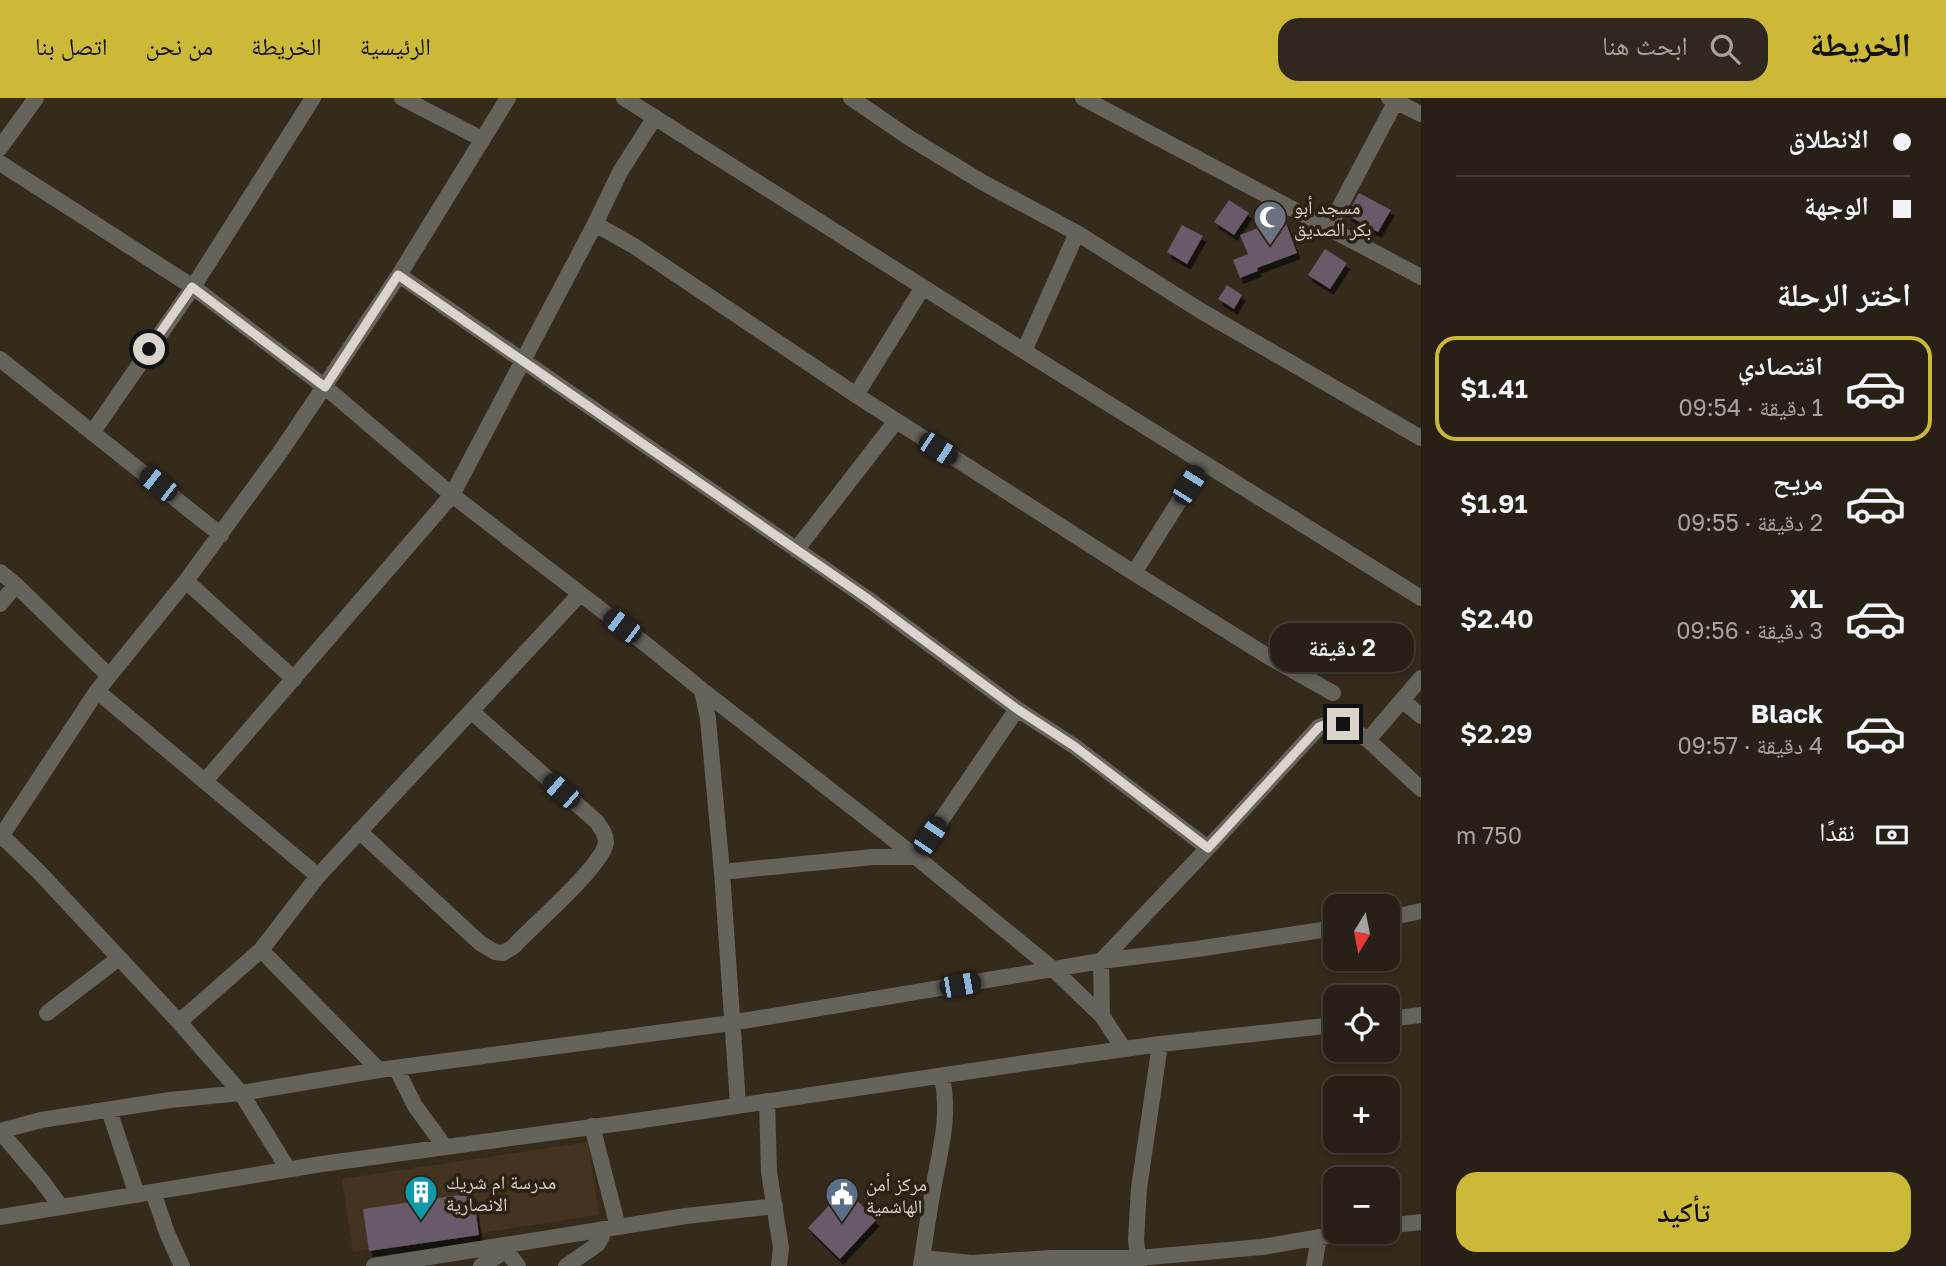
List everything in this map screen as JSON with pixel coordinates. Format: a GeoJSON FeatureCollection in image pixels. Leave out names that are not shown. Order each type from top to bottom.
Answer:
{"type":"FeatureCollection","features":[{"type":"Feature","properties":{"kind":"street"},"geometry":{"type":"LineString","coordinates":[[0,148],[36,98]]}},
{"type":"Feature","properties":{"kind":"street"},"geometry":{"type":"LineString","coordinates":[[92,433],[192,287],[313,98]]}},
{"type":"Feature","properties":{"kind":"street"},"geometry":{"type":"LineString","coordinates":[[402,98],[482,139]]}},
{"type":"Feature","properties":{"kind":"street"},"geometry":{"type":"LineString","coordinates":[[288,1169],[242,1093],[39,872],[1,837],[97,691],[221,535],[325,387],[509,98]]}},
{"type":"Feature","properties":{"kind":"street"},"geometry":{"type":"LineString","coordinates":[[624,98],[1421,598]]}},
{"type":"Feature","properties":{"kind":"street"},"geometry":{"type":"LineString","coordinates":[[851,98],[982,182],[1077,233],[1201,310],[1421,438]]}},
{"type":"Feature","properties":{"kind":"street"},"geometry":{"type":"LineString","coordinates":[[1083,98],[1421,277]]}},
{"type":"Feature","properties":{"kind":"street"},"geometry":{"type":"LineString","coordinates":[[1328,229],[1392,99],[1421,114]]}},
{"type":"Feature","properties":{"kind":"street"},"geometry":{"type":"LineString","coordinates":[[205,781],[452,495],[620,172],[656,117]]}},
{"type":"Feature","properties":{"kind":"street"},"geometry":{"type":"LineString","coordinates":[[0,163],[192,287],[325,387],[452,495],[916,857],[1054,970],[1102,1016],[1124,1049]]}},
{"type":"Feature","properties":{"kind":"street"},"geometry":{"type":"LineString","coordinates":[[595,224],[634,246],[856,395],[1134,573],[1279,663],[1333,693]]}},
{"type":"Feature","properties":{"kind":"street"},"geometry":{"type":"LineString","coordinates":[[1024,351],[1077,233]]}},
{"type":"Feature","properties":{"kind":"street"},"geometry":{"type":"LineString","coordinates":[[398,275],[868,599],[1017,709],[1074,746],[1208,848]]}},
{"type":"Feature","properties":{"kind":"street"},"geometry":{"type":"LineString","coordinates":[[856,395],[923,287]]}},
{"type":"Feature","properties":{"kind":"street"},"geometry":{"type":"LineString","coordinates":[[0,359],[221,535]]}},
{"type":"Feature","properties":{"kind":"street"},"geometry":{"type":"LineString","coordinates":[[796,550],[896,421]]}},
{"type":"Feature","properties":{"kind":"street"},"geometry":{"type":"LineString","coordinates":[[1134,573],[1203,463]]}},
{"type":"Feature","properties":{"kind":"street"},"geometry":{"type":"LineString","coordinates":[[0,572],[109,676]]}},
{"type":"Feature","properties":{"kind":"street"},"geometry":{"type":"LineString","coordinates":[[186,581],[294,679]]}},
{"type":"Feature","properties":{"kind":"street"},"geometry":{"type":"LineString","coordinates":[[0,604],[16,585]]}},
{"type":"Feature","properties":{"kind":"street"},"geometry":{"type":"LineString","coordinates":[[179,1022],[261,950],[318,876],[580,594]]}},
{"type":"Feature","properties":{"kind":"street"},"geometry":{"type":"LineString","coordinates":[[1368,740],[1421,678]]}},
{"type":"Feature","properties":{"kind":"street"},"geometry":{"type":"LineString","coordinates":[[702,690],[708,719],[722,872],[738,1104]]}},
{"type":"Feature","properties":{"kind":"street"},"geometry":{"type":"LineString","coordinates":[[97,691],[318,876]]}},
{"type":"Feature","properties":{"kind":"street"},"geometry":{"type":"LineString","coordinates":[[1402,700],[1421,716]]}},
{"type":"Feature","properties":{"kind":"street"},"geometry":{"type":"LineString","coordinates":[[916,857],[1017,709]]}},
{"type":"Feature","properties":{"kind":"street"},"geometry":{"type":"LineString","coordinates":[[359,831],[480,943],[495,952],[503,953],[513,947],[594,867],[606,844],[604,832],[597,822],[471,711]]}},
{"type":"Feature","properties":{"kind":"street"},"geometry":{"type":"LineString","coordinates":[[1102,1016],[1101,961],[1319,727],[1332,722],[1343,724],[1368,740],[1421,789]]}},
{"type":"Feature","properties":{"kind":"street"},"geometry":{"type":"LineString","coordinates":[[722,872],[873,857],[916,857]]}},
{"type":"Feature","properties":{"kind":"street"},"geometry":{"type":"LineString","coordinates":[[1400,915],[1421,911]]}},
{"type":"Feature","properties":{"kind":"street"},"geometry":{"type":"LineString","coordinates":[[61,1207],[0,1131],[41,1121],[170,1100],[242,1093],[379,1070],[731,1023],[1101,961],[1323,930]]}},
{"type":"Feature","properties":{"kind":"street"},"geometry":{"type":"LineString","coordinates":[[261,950],[379,1070]]}},
{"type":"Feature","properties":{"kind":"street"},"geometry":{"type":"LineString","coordinates":[[47,1013],[119,958]]}},
{"type":"Feature","properties":{"kind":"street"},"geometry":{"type":"LineString","coordinates":[[1400,1018],[1421,1015]]}},
{"type":"Feature","properties":{"kind":"street"},"geometry":{"type":"LineString","coordinates":[[0,1217],[288,1169],[738,1104],[1160,1044],[1323,1026]]}},
{"type":"Feature","properties":{"kind":"street"},"geometry":{"type":"LineString","coordinates":[[1138,1262],[1136,1240],[1139,1188],[1160,1044]]}},
{"type":"Feature","properties":{"kind":"street"},"geometry":{"type":"LineString","coordinates":[[396,1068],[415,1106],[445,1147]]}},
{"type":"Feature","properties":{"kind":"street"},"geometry":{"type":"LineString","coordinates":[[942,1076],[946,1097],[943,1147],[934,1182],[921,1262],[972,1263],[1051,1258],[1138,1262],[1262,1247],[1323,1236]]}},
{"type":"Feature","properties":{"kind":"street"},"geometry":{"type":"LineString","coordinates":[[766,1101],[769,1172],[781,1248],[779,1266]]}},
{"type":"Feature","properties":{"kind":"street"},"geometry":{"type":"LineString","coordinates":[[109,1110],[137,1195]]}},
{"type":"Feature","properties":{"kind":"street"},"geometry":{"type":"LineString","coordinates":[[592,1126],[618,1227]]}},
{"type":"Feature","properties":{"kind":"street"},"geometry":{"type":"LineString","coordinates":[[153,1192],[182,1266]]}},
{"type":"Feature","properties":{"kind":"street"},"geometry":{"type":"LineString","coordinates":[[374,1266],[505,1248],[686,1216],[775,1206]]}},
{"type":"Feature","properties":{"kind":"street"},"geometry":{"type":"LineString","coordinates":[[1400,1225],[1421,1222]]}},
{"type":"Feature","properties":{"kind":"street"},"geometry":{"type":"LineString","coordinates":[[566,1266],[598,1244],[602,1236],[599,1230]]}},
{"type":"Feature","properties":{"kind":"street"},"geometry":{"type":"LineString","coordinates":[[1314,1266],[1319,1237]]}},
{"type":"Feature","properties":{"kind":"street"},"geometry":{"type":"LineString","coordinates":[[481,1266],[505,1248]]}},
{"type":"Feature","properties":{"kind":"street"},"geometry":{"type":"LineString","coordinates":[[505,1248],[518,1266]]}},
{"type":"Feature","properties":{"kind":"shaded area"},"geometry":{"type":"Polygon","coordinates":[[[588,1142],[599,1215],[353,1252],[342,1179],[588,1142]]]}},
{"type":"Feature","properties":{"kind":"building"},"geometry":{"type":"Polygon","coordinates":[[[1359,193],[1391,210],[1378,232],[1347,215],[1359,193]]]}},
{"type":"Feature","properties":{"kind":"building"},"geometry":{"type":"Polygon","coordinates":[[[1229,200],[1249,213],[1234,235],[1214,222],[1229,200]]]}},
{"type":"Feature","properties":{"kind":"building","name":"مسجد أبو بكر الصديق"},"geometry":{"type":"Polygon","coordinates":[[[1284,218],[1297,253],[1257,268],[1258,271],[1240,278],[1233,260],[1248,254],[1240,235],[1284,218]]]}},
{"type":"Feature","properties":{"kind":"building"},"geometry":{"type":"Polygon","coordinates":[[[1182,225],[1203,236],[1187,264],[1167,252],[1182,225]]]}},
{"type":"Feature","properties":{"kind":"building"},"geometry":{"type":"Polygon","coordinates":[[[1325,249],[1347,263],[1330,289],[1308,275],[1325,249]]]}},
{"type":"Feature","properties":{"kind":"building"},"geometry":{"type":"Polygon","coordinates":[[[1227,285],[1242,295],[1234,309],[1218,299],[1227,285]]]}},
{"type":"Feature","properties":{"kind":"building","name":"مركز أمن الهاشمية"},"geometry":{"type":"Polygon","coordinates":[[[845,1188],[876,1220],[840,1259],[808,1228],[845,1188]]]}},
{"type":"Feature","properties":{"kind":"building","name":"مدرسة ام شريك الانصارية"},"geometry":{"type":"Polygon","coordinates":[[[473,1193],[479,1235],[369,1251],[363,1209],[473,1193]]]}},
{"type":"Feature","properties":{"kind":"place","name":"مسجد أبو بكر الصديق"},"geometry":{"type":"Point","coordinates":[1270,247]}},
{"type":"Feature","properties":{"kind":"place","name":"مدرسة ام شريك الانصارية"},"geometry":{"type":"Point","coordinates":[421,1222]}},
{"type":"Feature","properties":{"kind":"place","name":"مركز أمن الهاشمية"},"geometry":{"type":"Point","coordinates":[842,1224]}},
{"type":"Feature","properties":{"kind":"route"},"geometry":{"type":"LineString","coordinates":[[149,349],[192,287],[325,387],[398,275],[868,599],[1017,709],[1074,746],[1208,848],[1319,727],[1332,722],[1343,724]]}}]}
